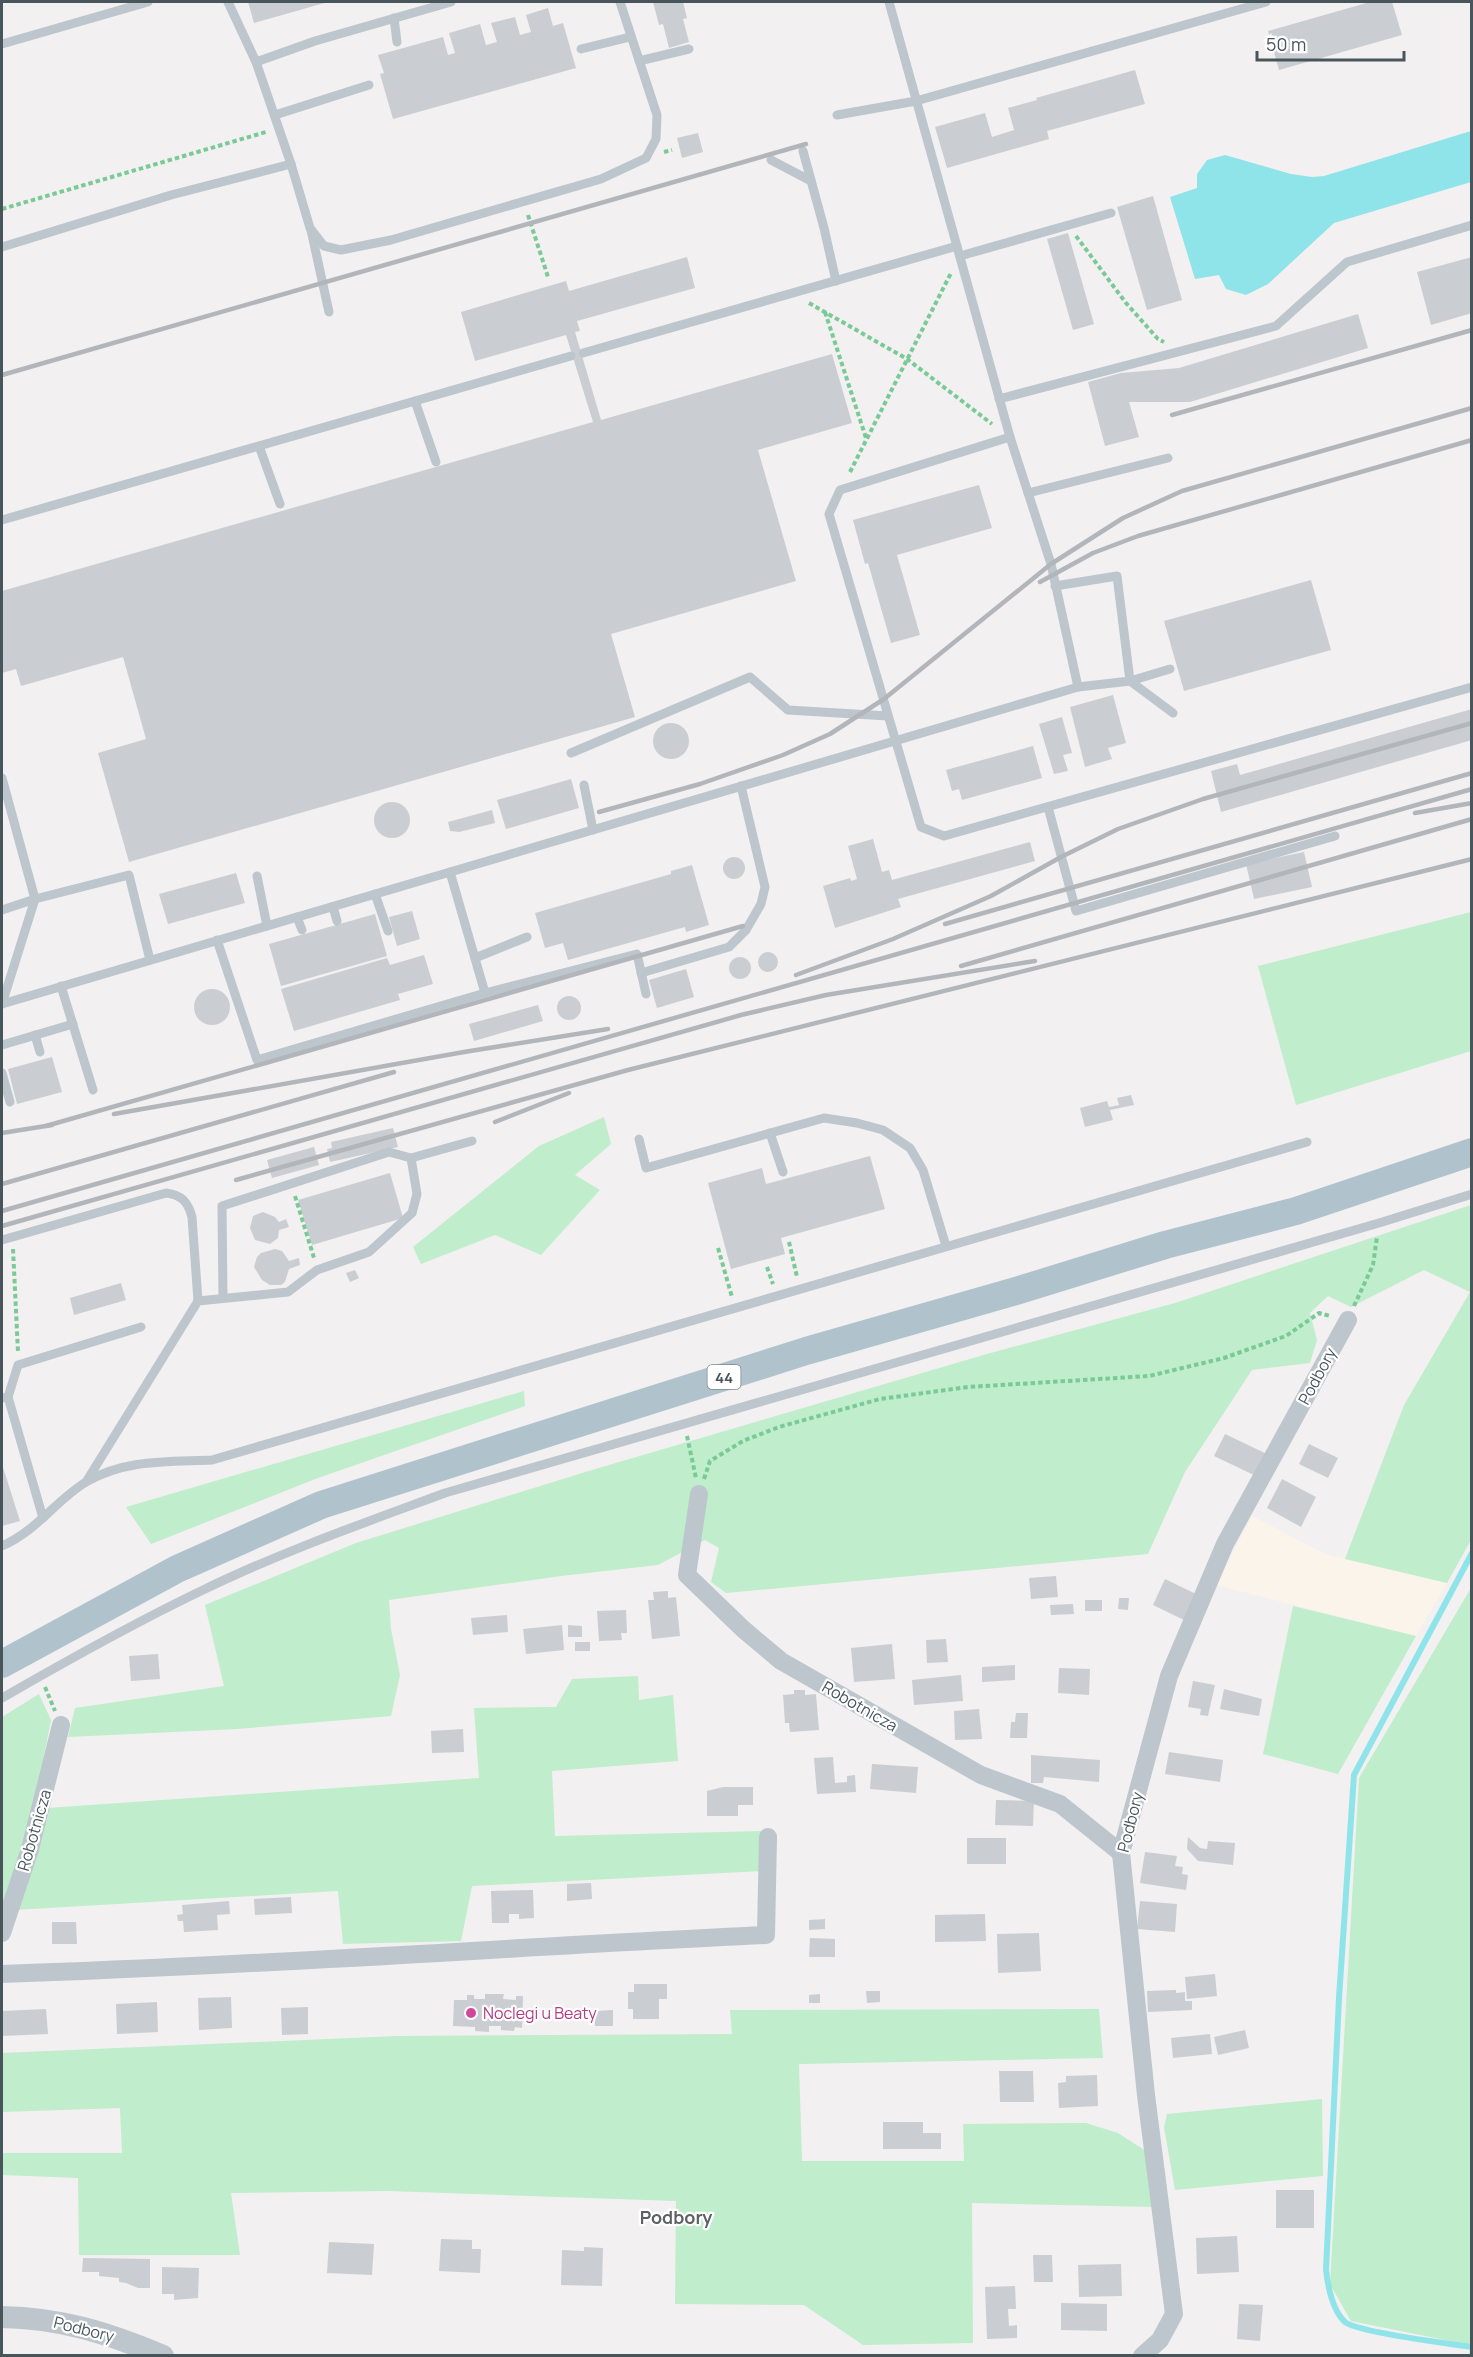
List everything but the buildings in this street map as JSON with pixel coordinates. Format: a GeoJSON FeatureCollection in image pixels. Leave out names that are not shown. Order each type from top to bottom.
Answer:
{"type":"FeatureCollection","features":[{"type":"Feature","properties":{"kind":"main road","name":"44"},"geometry":{"type":"LineString","coordinates":[[2,1664],[177,1569],[321,1505],[806,1351],[1016,1292],[1165,1245],[1296,1211],[1472,1152]]}},
{"type":"Feature","properties":{"kind":"street","name":"Podbory"},"geometry":{"type":"LineString","coordinates":[[1142,2355],[1160,2340],[1174,2314],[1146,2095],[1121,1853],[1169,1676],[1225,1544],[1348,1320]]}},
{"type":"Feature","properties":{"kind":"street","name":"Robotnicza"},"geometry":{"type":"LineString","coordinates":[[699,1494],[687,1575],[743,1629],[781,1661],[981,1775],[1060,1804],[1121,1853]]}},
{"type":"Feature","properties":{"kind":"street","name":"Robotnicza"},"geometry":{"type":"LineString","coordinates":[[2,1934],[30,1849],[62,1725]]}},
{"type":"Feature","properties":{"kind":"street"},"geometry":{"type":"LineString","coordinates":[[2,1974],[140,1970],[264,1961],[766,1935],[768,1837]]}},
{"type":"Feature","properties":{"kind":"street","name":"Podbory"},"geometry":{"type":"LineString","coordinates":[[2,2317],[34,2318],[81,2326],[163,2355]]}},
{"type":"Feature","properties":{"kind":"lane"},"geometry":{"type":"LineString","coordinates":[[2,44],[148,2]]}},
{"type":"Feature","properties":{"kind":"lane"},"geometry":{"type":"LineString","coordinates":[[228,2],[256,62],[291,164],[310,228],[329,312]]}},
{"type":"Feature","properties":{"kind":"lane"},"geometry":{"type":"LineString","coordinates":[[256,62],[315,41],[439,3],[451,2]]}},
{"type":"Feature","properties":{"kind":"lane"},"geometry":{"type":"LineString","coordinates":[[310,228],[324,246],[341,250],[391,240],[602,179],[646,158],[656,139],[657,116],[620,2]]}},
{"type":"Feature","properties":{"kind":"lane"},"geometry":{"type":"LineString","coordinates":[[889,2],[999,399],[1051,564],[1078,687]]}},
{"type":"Feature","properties":{"kind":"lane"},"geometry":{"type":"LineString","coordinates":[[837,115],[916,101],[1266,2]]}},
{"type":"Feature","properties":{"kind":"lane"},"geometry":{"type":"LineString","coordinates":[[394,18],[397,42]]}},
{"type":"Feature","properties":{"kind":"lane"},"geometry":{"type":"LineString","coordinates":[[581,49],[630,37]]}},
{"type":"Feature","properties":{"kind":"lane"},"geometry":{"type":"LineString","coordinates":[[639,61],[689,49]]}},
{"type":"Feature","properties":{"kind":"lane"},"geometry":{"type":"LineString","coordinates":[[274,115],[369,85]]}},
{"type":"Feature","properties":{"kind":"lane"},"geometry":{"type":"LineString","coordinates":[[803,151],[836,281]]}},
{"type":"Feature","properties":{"kind":"lane"},"geometry":{"type":"LineString","coordinates":[[771,160],[811,181]]}},
{"type":"Feature","properties":{"kind":"lane"},"geometry":{"type":"LineString","coordinates":[[2,247],[171,195],[291,164]]}},
{"type":"Feature","properties":{"kind":"lane"},"geometry":{"type":"LineString","coordinates":[[960,256],[1111,213]]}},
{"type":"Feature","properties":{"kind":"lane"},"geometry":{"type":"LineString","coordinates":[[999,399],[1276,326],[1347,262],[1472,225]]}},
{"type":"Feature","properties":{"kind":"lane"},"geometry":{"type":"LineString","coordinates":[[583,353],[957,246]]}},
{"type":"Feature","properties":{"kind":"lane"},"geometry":{"type":"LineString","coordinates":[[2,520],[571,356]]}},
{"type":"Feature","properties":{"kind":"lane"},"geometry":{"type":"LineString","coordinates":[[415,401],[436,462]]}},
{"type":"Feature","properties":{"kind":"lane"},"geometry":{"type":"LineString","coordinates":[[1010,437],[840,490],[829,514],[921,827],[944,836],[1472,687]]}},
{"type":"Feature","properties":{"kind":"lane"},"geometry":{"type":"LineString","coordinates":[[259,446],[280,504]]}},
{"type":"Feature","properties":{"kind":"lane"},"geometry":{"type":"LineString","coordinates":[[1028,494],[1168,458]]}},
{"type":"Feature","properties":{"kind":"lane"},"geometry":{"type":"LineString","coordinates":[[1055,586],[1117,576],[1130,681],[1173,713]]}},
{"type":"Feature","properties":{"kind":"lane"},"geometry":{"type":"LineString","coordinates":[[2,1004],[1078,687],[1130,681],[1170,669]]}},
{"type":"Feature","properties":{"kind":"lane"},"geometry":{"type":"LineString","coordinates":[[571,753],[750,677],[788,710],[888,716]]}},
{"type":"Feature","properties":{"kind":"lane"},"geometry":{"type":"LineString","coordinates":[[2,778],[35,899],[2,1004]]}},
{"type":"Feature","properties":{"kind":"lane"},"geometry":{"type":"LineString","coordinates":[[584,785],[594,830]]}},
{"type":"Feature","properties":{"kind":"lane"},"geometry":{"type":"LineString","coordinates":[[641,973],[729,947],[746,930],[761,904],[765,887],[741,786]]}},
{"type":"Feature","properties":{"kind":"lane"},"geometry":{"type":"LineString","coordinates":[[1047,807],[1076,911],[1335,836]]}},
{"type":"Feature","properties":{"kind":"lane"},"geometry":{"type":"LineString","coordinates":[[450,872],[485,993]]}},
{"type":"Feature","properties":{"kind":"lane"},"geometry":{"type":"LineString","coordinates":[[2,910],[35,899],[129,875],[150,960]]}},
{"type":"Feature","properties":{"kind":"lane"},"geometry":{"type":"LineString","coordinates":[[257,876],[267,926]]}},
{"type":"Feature","properties":{"kind":"lane"},"geometry":{"type":"LineString","coordinates":[[375,894],[388,931]]}},
{"type":"Feature","properties":{"kind":"lane"},"geometry":{"type":"LineString","coordinates":[[333,907],[337,921]]}},
{"type":"Feature","properties":{"kind":"lane"},"geometry":{"type":"LineString","coordinates":[[297,917],[302,930]]}},
{"type":"Feature","properties":{"kind":"lane"},"geometry":{"type":"LineString","coordinates":[[475,958],[527,938]]}},
{"type":"Feature","properties":{"kind":"lane"},"geometry":{"type":"LineString","coordinates":[[217,940],[257,1060],[485,993],[637,954],[646,994]]}},
{"type":"Feature","properties":{"kind":"lane"},"geometry":{"type":"LineString","coordinates":[[61,986],[93,1090]]}},
{"type":"Feature","properties":{"kind":"lane"},"geometry":{"type":"LineString","coordinates":[[2,1045],[73,1024]]}},
{"type":"Feature","properties":{"kind":"lane"},"geometry":{"type":"LineString","coordinates":[[35,1035],[40,1052]]}},
{"type":"Feature","properties":{"kind":"lane"},"geometry":{"type":"LineString","coordinates":[[2,1073],[10,1102]]}},
{"type":"Feature","properties":{"kind":"lane"},"geometry":{"type":"LineString","coordinates":[[639,1139],[646,1168],[824,1118],[883,1130],[910,1148],[922,1170],[946,1246]]}},
{"type":"Feature","properties":{"kind":"lane"},"geometry":{"type":"LineString","coordinates":[[770,1133],[783,1173]]}},
{"type":"Feature","properties":{"kind":"lane"},"geometry":{"type":"LineString","coordinates":[[223,1298],[222,1206],[389,1152],[411,1158],[472,1141]]}},
{"type":"Feature","properties":{"kind":"lane"},"geometry":{"type":"LineString","coordinates":[[2,1546],[21,1538],[86,1482],[127,1464],[212,1460],[1307,1142]]}},
{"type":"Feature","properties":{"kind":"lane"},"geometry":{"type":"LineString","coordinates":[[198,1300],[288,1292],[318,1270],[369,1252],[412,1213],[417,1194],[411,1158]]}},
{"type":"Feature","properties":{"kind":"lane"},"geometry":{"type":"LineString","coordinates":[[2,1240],[166,1193],[176,1194],[183,1198],[189,1206],[192,1216],[198,1300],[86,1482]]}},
{"type":"Feature","properties":{"kind":"lane"},"geometry":{"type":"LineString","coordinates":[[2,1698],[99,1642],[205,1589],[351,1527],[445,1493],[684,1422],[1379,1223],[1472,1194]]}},
{"type":"Feature","properties":{"kind":"lane"},"geometry":{"type":"LineString","coordinates":[[43,1518],[5,1397],[18,1365],[141,1327]]}},
{"type":"Feature","properties":{"kind":"path"},"geometry":{"type":"LineString","coordinates":[[2,209],[279,128]]}},
{"type":"Feature","properties":{"kind":"path"},"geometry":{"type":"LineString","coordinates":[[522,201],[548,277]]}},
{"type":"Feature","properties":{"kind":"path"},"geometry":{"type":"LineString","coordinates":[[1072,224],[1074,233],[1086,251],[1126,303],[1158,339],[1181,351]]}},
{"type":"Feature","properties":{"kind":"path"},"geometry":{"type":"LineString","coordinates":[[840,490],[960,256]]}},
{"type":"Feature","properties":{"kind":"path"},"geometry":{"type":"LineString","coordinates":[[792,293],[907,359],[1010,437]]}},
{"type":"Feature","properties":{"kind":"path"},"geometry":{"type":"LineString","coordinates":[[825,312],[867,438]]}},
{"type":"Feature","properties":{"kind":"path"},"geometry":{"type":"LineString","coordinates":[[292,1184],[318,1270]]}},
{"type":"Feature","properties":{"kind":"path"},"geometry":{"type":"LineString","coordinates":[[699,1494],[710,1461],[742,1441],[880,1399],[968,1387],[1149,1376],[1224,1358],[1286,1336],[1319,1313],[1348,1320],[1373,1265],[1379,1223]]}},
{"type":"Feature","properties":{"kind":"path"},"geometry":{"type":"LineString","coordinates":[[13,1237],[18,1365]]}},
{"type":"Feature","properties":{"kind":"path"},"geometry":{"type":"LineString","coordinates":[[789,1242],[800,1289]]}},
{"type":"Feature","properties":{"kind":"path"},"geometry":{"type":"LineString","coordinates":[[718,1248],[735,1308]]}},
{"type":"Feature","properties":{"kind":"path"},"geometry":{"type":"LineString","coordinates":[[684,1422],[699,1494]]}},
{"type":"Feature","properties":{"kind":"path"},"geometry":{"type":"LineString","coordinates":[[40,1676],[62,1725]]}},
{"type":"Feature","properties":{"kind":"shaded area"},"geometry":{"type":"Polygon","coordinates":[[[1252,1516],[1325,1554],[1447,1583],[1416,1636],[1216,1585],[1252,1516]]]}},
{"type":"Feature","properties":{"kind":"green space"},"geometry":{"type":"Polygon","coordinates":[[[1471,912],[1471,1051],[1296,1105],[1258,966],[1471,912]]]}},
{"type":"Feature","properties":{"kind":"green space"},"geometry":{"type":"Polygon","coordinates":[[[604,1117],[611,1144],[575,1175],[600,1190],[541,1255],[495,1235],[421,1264],[413,1247],[539,1146],[604,1117]]]}},
{"type":"Feature","properties":{"kind":"green space"},"geometry":{"type":"Polygon","coordinates":[[[1471,1205],[1471,1540],[1447,1583],[1345,1559],[1404,1405],[1470,1292],[1424,1270],[1351,1307],[1328,1296],[1310,1313],[1317,1340],[1310,1363],[1252,1370],[1185,1472],[1148,1554],[726,1593],[711,1582],[719,1548],[705,1540],[658,1565],[389,1600],[391,1629],[400,1675],[391,1716],[237,1729],[68,1737],[75,1708],[224,1686],[205,1605],[356,1543],[592,1470],[987,1354],[1175,1303],[1471,1205]]]}},
{"type":"Feature","properties":{"kind":"green space"},"geometry":{"type":"Polygon","coordinates":[[[524,1391],[525,1406],[318,1478],[151,1544],[126,1507],[524,1391]]]}},
{"type":"Feature","properties":{"kind":"green space"},"geometry":{"type":"Polygon","coordinates":[[[1471,1588],[1472,2355],[1469,2356],[1470,2345],[1351,2321],[1330,2284],[1359,1778],[1471,1588]]]}},
{"type":"Feature","properties":{"kind":"green space"},"geometry":{"type":"Polygon","coordinates":[[[1293,1606],[1416,1636],[1338,1774],[1263,1754],[1293,1606]]]}},
{"type":"Feature","properties":{"kind":"green space"},"geometry":{"type":"Polygon","coordinates":[[[638,1676],[639,1700],[673,1695],[678,1761],[552,1771],[555,1836],[763,1831],[762,1871],[472,1886],[461,1941],[343,1944],[338,1891],[15,1910],[47,1808],[479,1778],[474,1708],[556,1707],[572,1679],[638,1676]]]}},
{"type":"Feature","properties":{"kind":"green space"},"geometry":{"type":"Polygon","coordinates":[[[39,1694],[51,1720],[26,1847],[2,1911],[2,1717],[39,1694]]]}},
{"type":"Feature","properties":{"kind":"green space"},"geometry":{"type":"Polygon","coordinates":[[[1099,2009],[1103,2058],[799,2064],[802,2161],[964,2161],[963,2124],[1086,2123],[1118,2133],[1146,2151],[1157,2207],[972,2203],[973,2343],[863,2345],[804,2305],[675,2304],[676,2201],[388,2191],[231,2193],[240,2255],[79,2255],[78,2178],[2,2175],[2,2153],[122,2153],[120,2108],[2,2112],[2,2053],[397,2036],[732,2034],[730,2010],[1099,2009]]]}},
{"type":"Feature","properties":{"kind":"green space"},"geometry":{"type":"Polygon","coordinates":[[[1322,2099],[1323,2176],[1175,2190],[1164,2127],[1167,2114],[1322,2099]]]}},
{"type":"Feature","properties":{"kind":"water"},"geometry":{"type":"Polygon","coordinates":[[[1471,131],[1471,182],[1334,223],[1268,284],[1246,295],[1226,289],[1219,275],[1195,279],[1170,197],[1197,188],[1197,174],[1207,160],[1225,155],[1291,174],[1324,176],[1471,131]]]}},
{"type":"Feature","properties":{"kind":"waterway"},"geometry":{"type":"LineString","coordinates":[[1472,1553],[1354,1775],[1339,1998],[1326,2270],[1334,2305],[1345,2322],[1385,2334],[1472,2347]]}},
{"type":"Feature","properties":{"kind":"railway"},"geometry":{"type":"LineString","coordinates":[[2,375],[806,144]]}},
{"type":"Feature","properties":{"kind":"railway"},"geometry":{"type":"LineString","coordinates":[[1172,415],[1472,330]]}},
{"type":"Feature","properties":{"kind":"railway"},"geometry":{"type":"LineString","coordinates":[[599,812],[700,784],[783,755],[830,734],[884,699],[1051,564],[1123,518],[1182,491],[1472,408]]}},
{"type":"Feature","properties":{"kind":"railway"},"geometry":{"type":"LineString","coordinates":[[1040,582],[1093,553],[1138,536],[1472,440]]}},
{"type":"Feature","properties":{"kind":"railway"},"geometry":{"type":"LineString","coordinates":[[796,975],[893,939],[991,896],[1061,857],[1118,829],[1203,799],[1472,723]]}},
{"type":"Feature","properties":{"kind":"railway"},"geometry":{"type":"LineString","coordinates":[[945,924],[1472,773]]}},
{"type":"Feature","properties":{"kind":"railway"},"geometry":{"type":"LineString","coordinates":[[2,1211],[1472,789]]}},
{"type":"Feature","properties":{"kind":"railway"},"geometry":{"type":"LineString","coordinates":[[1415,813],[1472,803]]}},
{"type":"Feature","properties":{"kind":"railway"},"geometry":{"type":"LineString","coordinates":[[961,966],[1472,819]]}},
{"type":"Feature","properties":{"kind":"railway"},"geometry":{"type":"LineString","coordinates":[[236,1180],[628,1070],[1472,859]]}},
{"type":"Feature","properties":{"kind":"railway"},"geometry":{"type":"LineString","coordinates":[[46,1126],[743,926]]}},
{"type":"Feature","properties":{"kind":"railway"},"geometry":{"type":"LineString","coordinates":[[2,1226],[741,1015],[826,995],[1035,961]]}},
{"type":"Feature","properties":{"kind":"railway"},"geometry":{"type":"LineString","coordinates":[[114,1114],[608,1029]]}},
{"type":"Feature","properties":{"kind":"railway"},"geometry":{"type":"LineString","coordinates":[[2,1184],[394,1072]]}},
{"type":"Feature","properties":{"kind":"railway"},"geometry":{"type":"LineString","coordinates":[[495,1122],[569,1093]]}},
{"type":"Feature","properties":{"kind":"railway"},"geometry":{"type":"LineString","coordinates":[[2,1133],[52,1125]]}},
{"type":"Feature","properties":{"kind":"place","name":"Noclegi u Beaty"},"geometry":{"type":"Point","coordinates":[471,2013]}},
{"type":"Feature","properties":{"kind":"district","name":"Podbory"},"geometry":{"type":"Point","coordinates":[676,2217]}}]}
